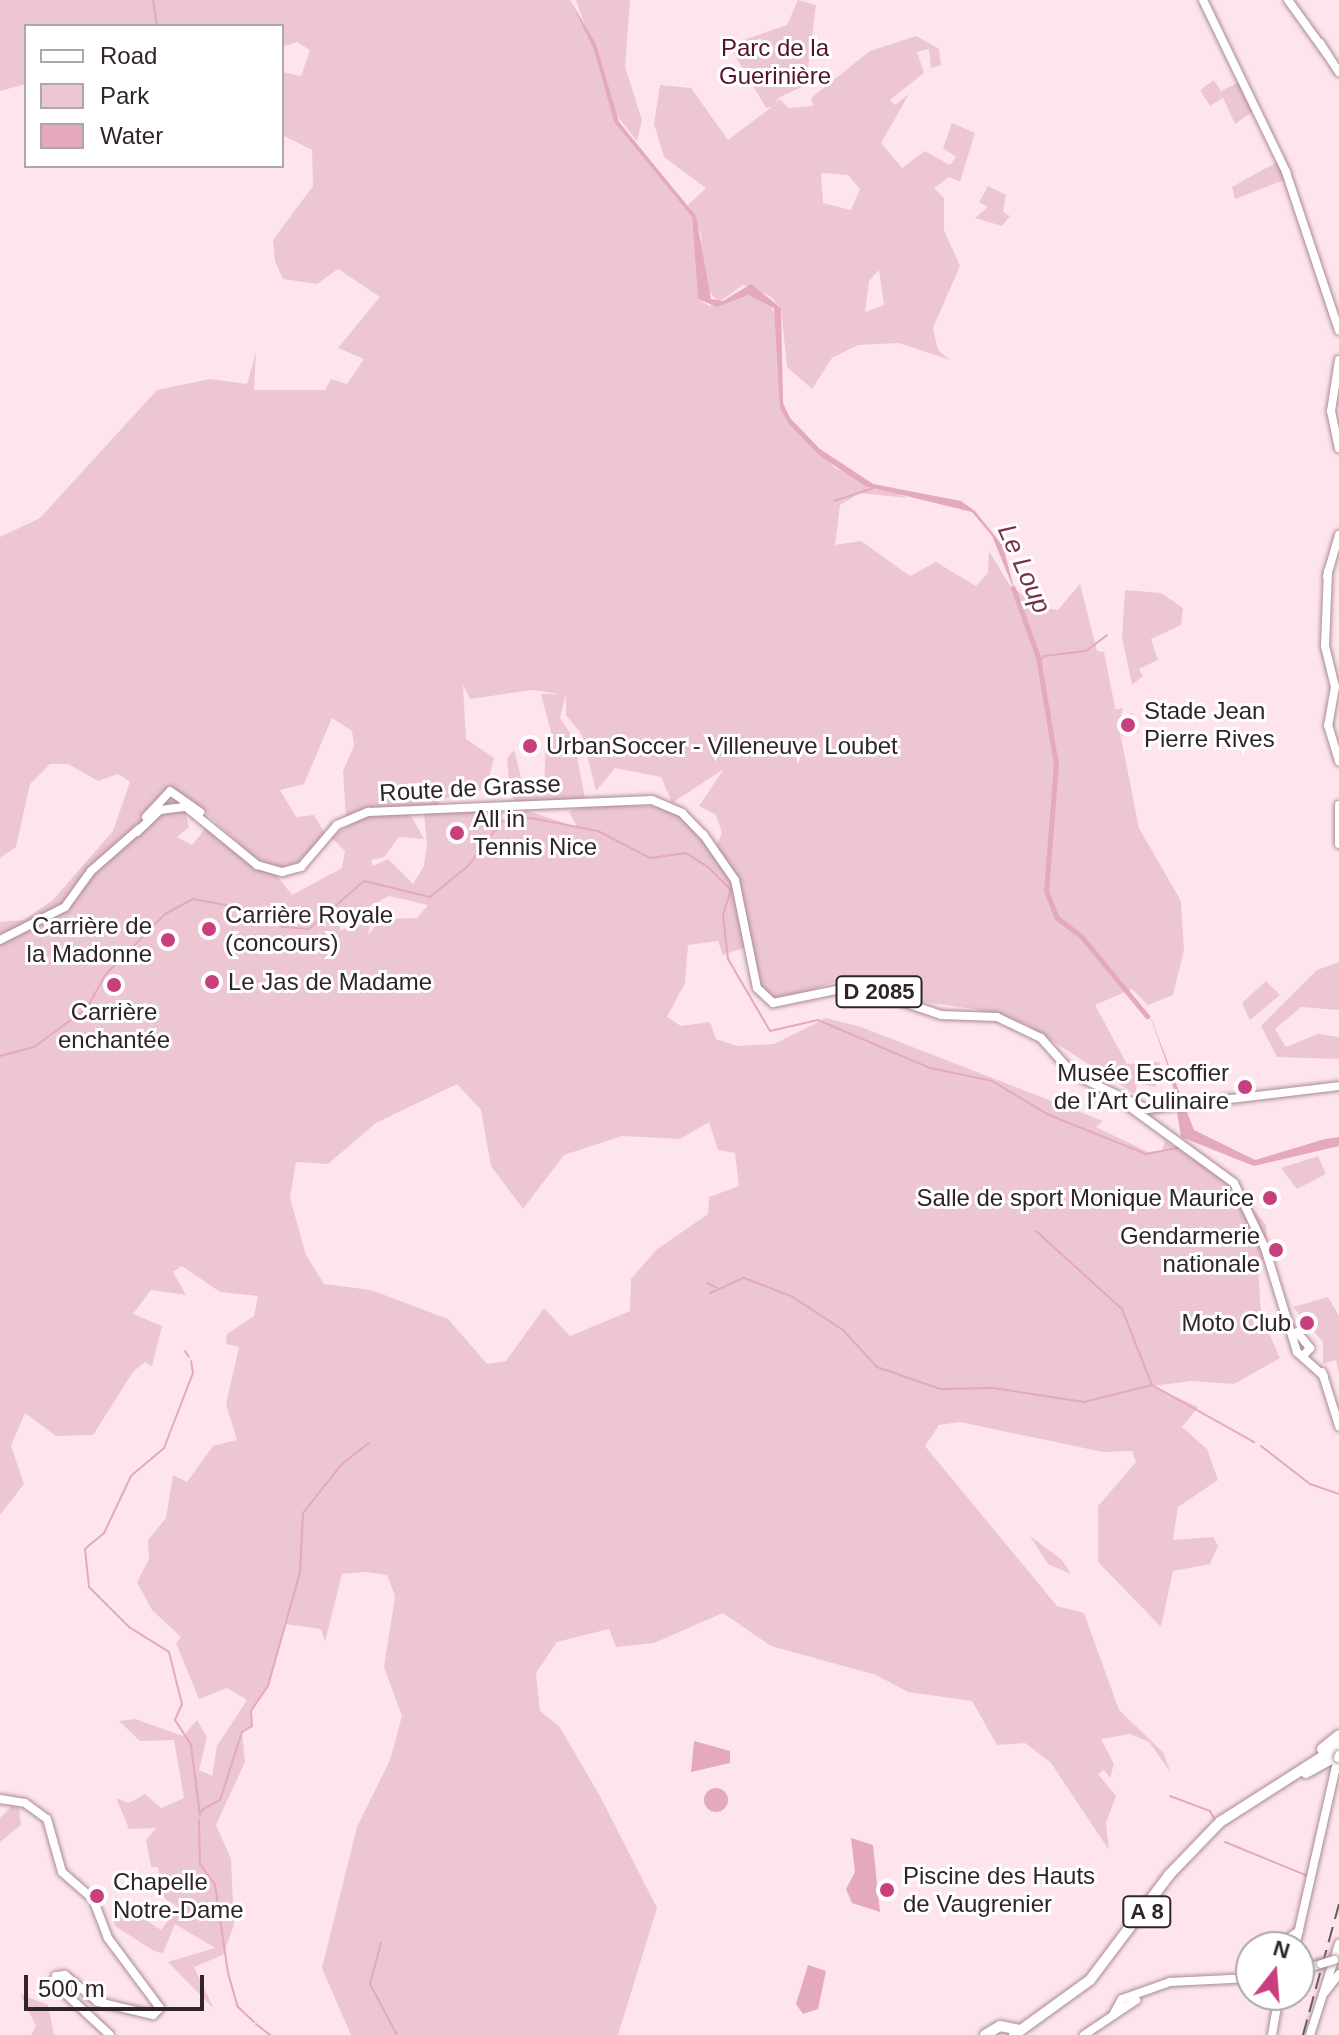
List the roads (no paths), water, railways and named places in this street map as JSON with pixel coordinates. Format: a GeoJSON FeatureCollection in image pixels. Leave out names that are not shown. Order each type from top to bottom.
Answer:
{"type":"FeatureCollection","features":[{"type":"Feature","properties":{"kind":"highway"},"geometry":{"type":"LineString","coordinates":[[1254,1797],[1339,1735]]}},
{"type":"Feature","properties":{"kind":"highway","name":"A 8"},"geometry":{"type":"LineString","coordinates":[[1024,2034],[1080,1989],[1183,1858],[1254,1797],[1339,1753]]}},
{"type":"Feature","properties":{"kind":"highway","name":"A 8"},"geometry":{"type":"LineString","coordinates":[[1024,2034],[1084,1993],[1192,1854],[1272,1790],[1339,1753]]}},
{"type":"Feature","properties":{"kind":"highway"},"geometry":{"type":"LineString","coordinates":[[985,2035],[1000,2026],[1024,2034]]}},
{"type":"Feature","properties":{"kind":"main road"},"geometry":{"type":"LineString","coordinates":[[1288,0],[1339,72]]}},
{"type":"Feature","properties":{"kind":"main road"},"geometry":{"type":"LineString","coordinates":[[1203,2],[1222,34]]}},
{"type":"Feature","properties":{"kind":"main road"},"geometry":{"type":"LineString","coordinates":[[1203,2],[1222,34],[1293,189],[1339,330]]}},
{"type":"Feature","properties":{"kind":"main road"},"geometry":{"type":"LineString","coordinates":[[1339,360],[1331,411],[1339,448]]}},
{"type":"Feature","properties":{"kind":"main road"},"geometry":{"type":"LineString","coordinates":[[1339,535],[1328,571],[1324,609],[1334,681],[1328,725],[1339,761]]}},
{"type":"Feature","properties":{"kind":"main road","name":"D 2085"},"geometry":{"type":"LineString","coordinates":[[137,832],[166,792],[183,794],[200,813]]}},
{"type":"Feature","properties":{"kind":"main road","name":"Route de Grasse"},"geometry":{"type":"LineString","coordinates":[[200,813],[253,862],[282,872],[301,867],[337,825],[368,812],[652,800],[676,809],[703,834],[726,863],[757,988],[768,1001],[790,1004],[856,986],[941,1015],[987,1014],[1041,1038],[1063,1067],[1147,1112],[1183,1146],[1228,1177],[1246,1201],[1284,1311],[1324,1376],[1338,1422]]}},
{"type":"Feature","properties":{"kind":"main road"},"geometry":{"type":"LineString","coordinates":[[1339,805],[1339,844]]}},
{"type":"Feature","properties":{"kind":"main road","name":"D 2085"},"geometry":{"type":"LineString","coordinates":[[0,940],[65,907],[91,871],[164,808],[200,813]]}},
{"type":"Feature","properties":{"kind":"main road"},"geometry":{"type":"LineString","coordinates":[[1147,1112],[1339,1086]]}},
{"type":"Feature","properties":{"kind":"main road"},"geometry":{"type":"LineString","coordinates":[[1295,1931],[1307,1912],[1328,1809],[1337,1783],[1339,1753]]}},
{"type":"Feature","properties":{"kind":"main road"},"geometry":{"type":"LineString","coordinates":[[0,1799],[25,1803],[47,1819],[62,1872],[95,1905],[108,1938],[160,2008],[153,2015],[98,2002],[65,1975],[56,1976],[54,1983],[110,2035]]}},
{"type":"Feature","properties":{"kind":"main road"},"geometry":{"type":"LineString","coordinates":[[1313,2031],[1339,1944]]}},
{"type":"Feature","properties":{"kind":"main road"},"geometry":{"type":"LineString","coordinates":[[1315,1966],[1336,1959]]}},
{"type":"Feature","properties":{"kind":"main road"},"geometry":{"type":"LineString","coordinates":[[1329,1980],[1339,1974]]}},
{"type":"Feature","properties":{"kind":"main road"},"geometry":{"type":"LineString","coordinates":[[1084,2034],[1125,2004],[1148,1992],[1178,1981],[1235,1977]]}},
{"type":"Feature","properties":{"kind":"main road"},"geometry":{"type":"LineString","coordinates":[[1272,2035],[1277,2011]]}},
{"type":"Feature","properties":{"kind":"water","name":"Le Loup"},"geometry":{"type":"Polygon","coordinates":[[[570,0],[596,44],[619,122],[696,216],[711,299],[723,301],[751,284],[781,308],[783,403],[790,418],[820,449],[873,484],[961,501],[975,511],[1003,546],[1015,592],[992,536],[972,512],[865,486],[820,456],[789,424],[780,408],[774,308],[748,295],[717,307],[698,299],[692,217],[614,122],[594,50],[570,0]]]}},
{"type":"Feature","properties":{"kind":"water"},"geometry":{"type":"Polygon","coordinates":[[[1147,1008],[1194,1130],[1255,1160],[1325,1139],[1339,1137],[1339,1146],[1254,1166],[1181,1137],[1171,1075],[1147,1008]]]}},
{"type":"Feature","properties":{"kind":"water"},"geometry":{"type":"Polygon","coordinates":[[[694,1741],[730,1751],[730,1763],[691,1772],[694,1741]]]}},
{"type":"Feature","properties":{"kind":"water"},"geometry":{"type":"Polygon","coordinates":[[[716,1788],[725,1791],[728,1800],[725,1809],[716,1812],[707,1809],[704,1800],[707,1791],[716,1788]]]}},
{"type":"Feature","properties":{"kind":"water"},"geometry":{"type":"Polygon","coordinates":[[[851,1838],[873,1845],[880,1912],[852,1903],[846,1889],[855,1872],[851,1838]]]}},
{"type":"Feature","properties":{"kind":"water"},"geometry":{"type":"Polygon","coordinates":[[[808,1965],[826,1971],[818,2009],[803,2014],[796,2004],[808,1965]]]}},
{"type":"Feature","properties":{"kind":"waterway"},"geometry":{"type":"LineString","coordinates":[[153,0],[157,24]]}},
{"type":"Feature","properties":{"kind":"waterway"},"geometry":{"type":"LineString","coordinates":[[834,501],[874,488]]}},
{"type":"Feature","properties":{"kind":"waterway","name":"Le Loup"},"geometry":{"type":"LineString","coordinates":[[1013,588],[1038,657],[1056,764],[1046,891],[1057,918],[1081,936],[1147,1016]]}},
{"type":"Feature","properties":{"kind":"waterway"},"geometry":{"type":"LineString","coordinates":[[1038,664],[1044,656],[1086,651],[1107,635]]}},
{"type":"Feature","properties":{"kind":"waterway"},"geometry":{"type":"LineString","coordinates":[[0,1056],[34,1047],[87,1008],[106,974],[165,914],[193,899],[275,914],[282,927],[309,929],[364,881],[430,897],[468,866],[502,821],[531,818],[598,831],[650,858],[686,853],[709,868],[731,890],[723,915],[728,959],[770,1031],[818,1020],[930,1068],[992,1081],[1049,1115],[1146,1154],[1178,1148]]}},
{"type":"Feature","properties":{"kind":"waterway"},"geometry":{"type":"LineString","coordinates":[[1036,1231],[1122,1309],[1152,1385]]}},
{"type":"Feature","properties":{"kind":"waterway"},"geometry":{"type":"LineString","coordinates":[[710,1293],[744,1278],[791,1296],[843,1330],[877,1367],[940,1389],[993,1388],[1084,1402],[1152,1385],[1254,1442]]}},
{"type":"Feature","properties":{"kind":"waterway"},"geometry":{"type":"LineString","coordinates":[[707,1283],[716,1287]]}},
{"type":"Feature","properties":{"kind":"waterway"},"geometry":{"type":"LineString","coordinates":[[185,1351],[189,1357]]}},
{"type":"Feature","properties":{"kind":"waterway"},"geometry":{"type":"LineString","coordinates":[[132,1475],[164,1448],[193,1373],[191,1361]]}},
{"type":"Feature","properties":{"kind":"waterway"},"geometry":{"type":"LineString","coordinates":[[207,1807],[220,1800],[242,1732],[252,1726],[251,1711],[268,1686],[300,1572],[303,1513],[342,1464],[369,1443]]}},
{"type":"Feature","properties":{"kind":"waterway"},"geometry":{"type":"LineString","coordinates":[[1261,1446],[1310,1484],[1339,1494]]}},
{"type":"Feature","properties":{"kind":"waterway"},"geometry":{"type":"LineString","coordinates":[[131,1476],[104,1533],[85,1549],[89,1587],[129,1627],[169,1652],[182,1704],[175,1720],[191,1745],[200,1815]]}},
{"type":"Feature","properties":{"kind":"waterway"},"geometry":{"type":"LineString","coordinates":[[1170,1796],[1210,1811],[1215,1820]]}},
{"type":"Feature","properties":{"kind":"waterway"},"geometry":{"type":"LineString","coordinates":[[200,1813],[205,1808]]}},
{"type":"Feature","properties":{"kind":"waterway"},"geometry":{"type":"LineString","coordinates":[[199,1820],[200,1864],[215,1885],[228,1973],[238,2007],[254,2022]]}},
{"type":"Feature","properties":{"kind":"waterway"},"geometry":{"type":"LineString","coordinates":[[1225,1842],[1308,1876]]}},
{"type":"Feature","properties":{"kind":"waterway"},"geometry":{"type":"LineString","coordinates":[[381,1943],[370,1984],[397,2035]]}},
{"type":"Feature","properties":{"kind":"waterway"},"geometry":{"type":"LineString","coordinates":[[256,2024],[270,2035]]}},
{"type":"Feature","properties":{"kind":"railway"},"geometry":{"type":"LineString","coordinates":[[1303,2035],[1339,1904]]}},
{"type":"Feature","properties":{"kind":"place","name":"Stade Jean Pierre Rives"},"geometry":{"type":"Point","coordinates":[1128,725]}},
{"type":"Feature","properties":{"kind":"place","name":"UrbanSoccer - Villeneuve Loubet"},"geometry":{"type":"Point","coordinates":[530,746]}},
{"type":"Feature","properties":{"kind":"place","name":"All in Tennis Nice"},"geometry":{"type":"Point","coordinates":[457,833]}},
{"type":"Feature","properties":{"kind":"place","name":"Carrière Royale (concours)"},"geometry":{"type":"Point","coordinates":[209,929]}},
{"type":"Feature","properties":{"kind":"place","name":"Carrière de la Madonne"},"geometry":{"type":"Point","coordinates":[168,940]}},
{"type":"Feature","properties":{"kind":"place","name":"Le Jas de Madame"},"geometry":{"type":"Point","coordinates":[212,982]}},
{"type":"Feature","properties":{"kind":"place","name":"Carrière enchantée"},"geometry":{"type":"Point","coordinates":[114,985]}},
{"type":"Feature","properties":{"kind":"place","name":"Musée Escoffier de l'Art Culinaire"},"geometry":{"type":"Point","coordinates":[1245,1087]}},
{"type":"Feature","properties":{"kind":"place","name":"Salle de sport Monique Maurice"},"geometry":{"type":"Point","coordinates":[1270,1198]}},
{"type":"Feature","properties":{"kind":"place","name":"Gendarmerie nationale"},"geometry":{"type":"Point","coordinates":[1276,1250]}},
{"type":"Feature","properties":{"kind":"place","name":"Moto Club"},"geometry":{"type":"Point","coordinates":[1307,1323]}},
{"type":"Feature","properties":{"kind":"place","name":"Piscine des Hauts de Vaugrenier"},"geometry":{"type":"Point","coordinates":[887,1890]}},
{"type":"Feature","properties":{"kind":"place","name":"Chapelle Notre-Dame"},"geometry":{"type":"Point","coordinates":[97,1896]}},
{"type":"Feature","properties":{"kind":"park label","name":"Parc de la Guerinière"},"geometry":{"type":"Point","coordinates":[775,62]}}]}
